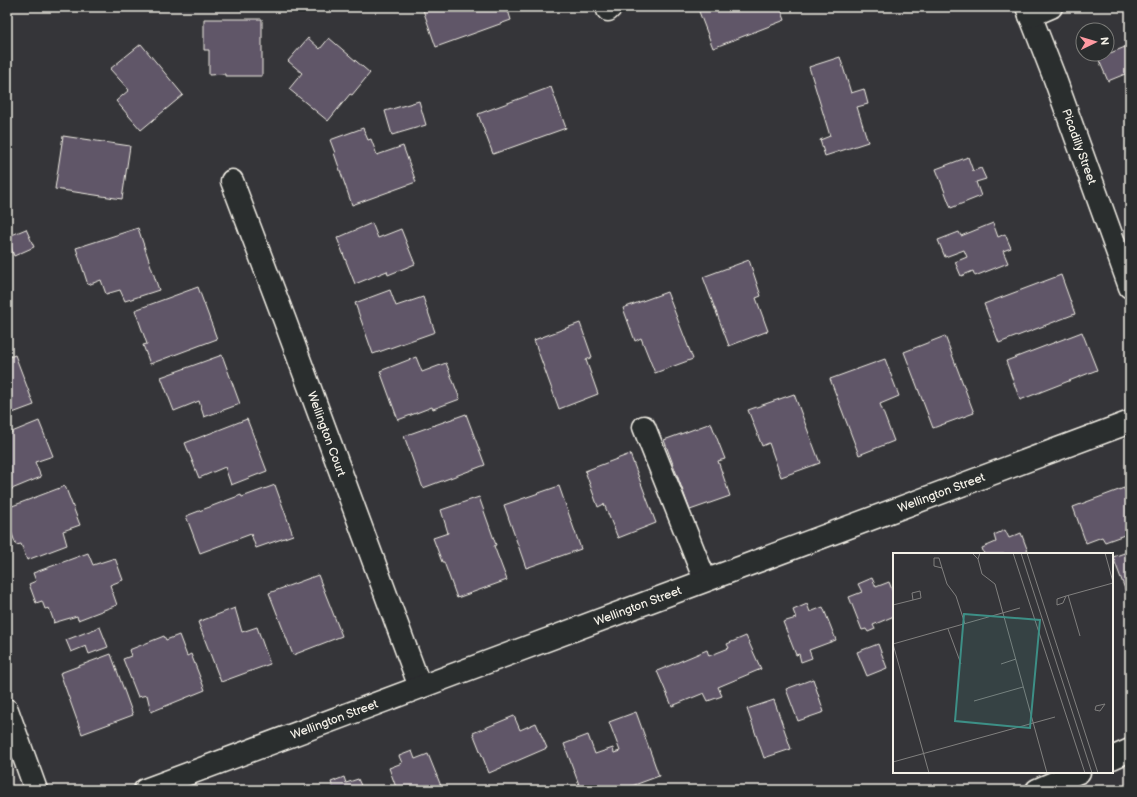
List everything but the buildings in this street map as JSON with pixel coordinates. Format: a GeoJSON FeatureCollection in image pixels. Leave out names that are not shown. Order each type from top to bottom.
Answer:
{"type":"FeatureCollection","features":[{"type":"Feature","properties":{"kind":"main road"},"geometry":{"type":"LineString","coordinates":[[1028,11],[1051,7]]}},
{"type":"Feature","properties":{"kind":"main road","name":"Picadilly Street"},"geometry":{"type":"LineString","coordinates":[[1028,11],[1055,78],[1130,287]]}},
{"type":"Feature","properties":{"kind":"main road","name":"Wellington Court"},"geometry":{"type":"LineString","coordinates":[[232,181],[420,687]]}},
{"type":"Feature","properties":{"kind":"main road","name":"Wellington Street"},"geometry":{"type":"LineString","coordinates":[[145,790],[1130,422]]}},
{"type":"Feature","properties":{"kind":"main road"},"geometry":{"type":"LineString","coordinates":[[644,428],[705,580]]}},
{"type":"Feature","properties":{"kind":"main road"},"geometry":{"type":"LineString","coordinates":[[7,710],[36,790]]}},
{"type":"Feature","properties":{"kind":"main road"},"geometry":{"type":"LineString","coordinates":[[1113,758],[1130,750]]}},
{"type":"Feature","properties":{"kind":"main road"},"geometry":{"type":"LineString","coordinates":[[1036,790],[1077,773]]}}]}
